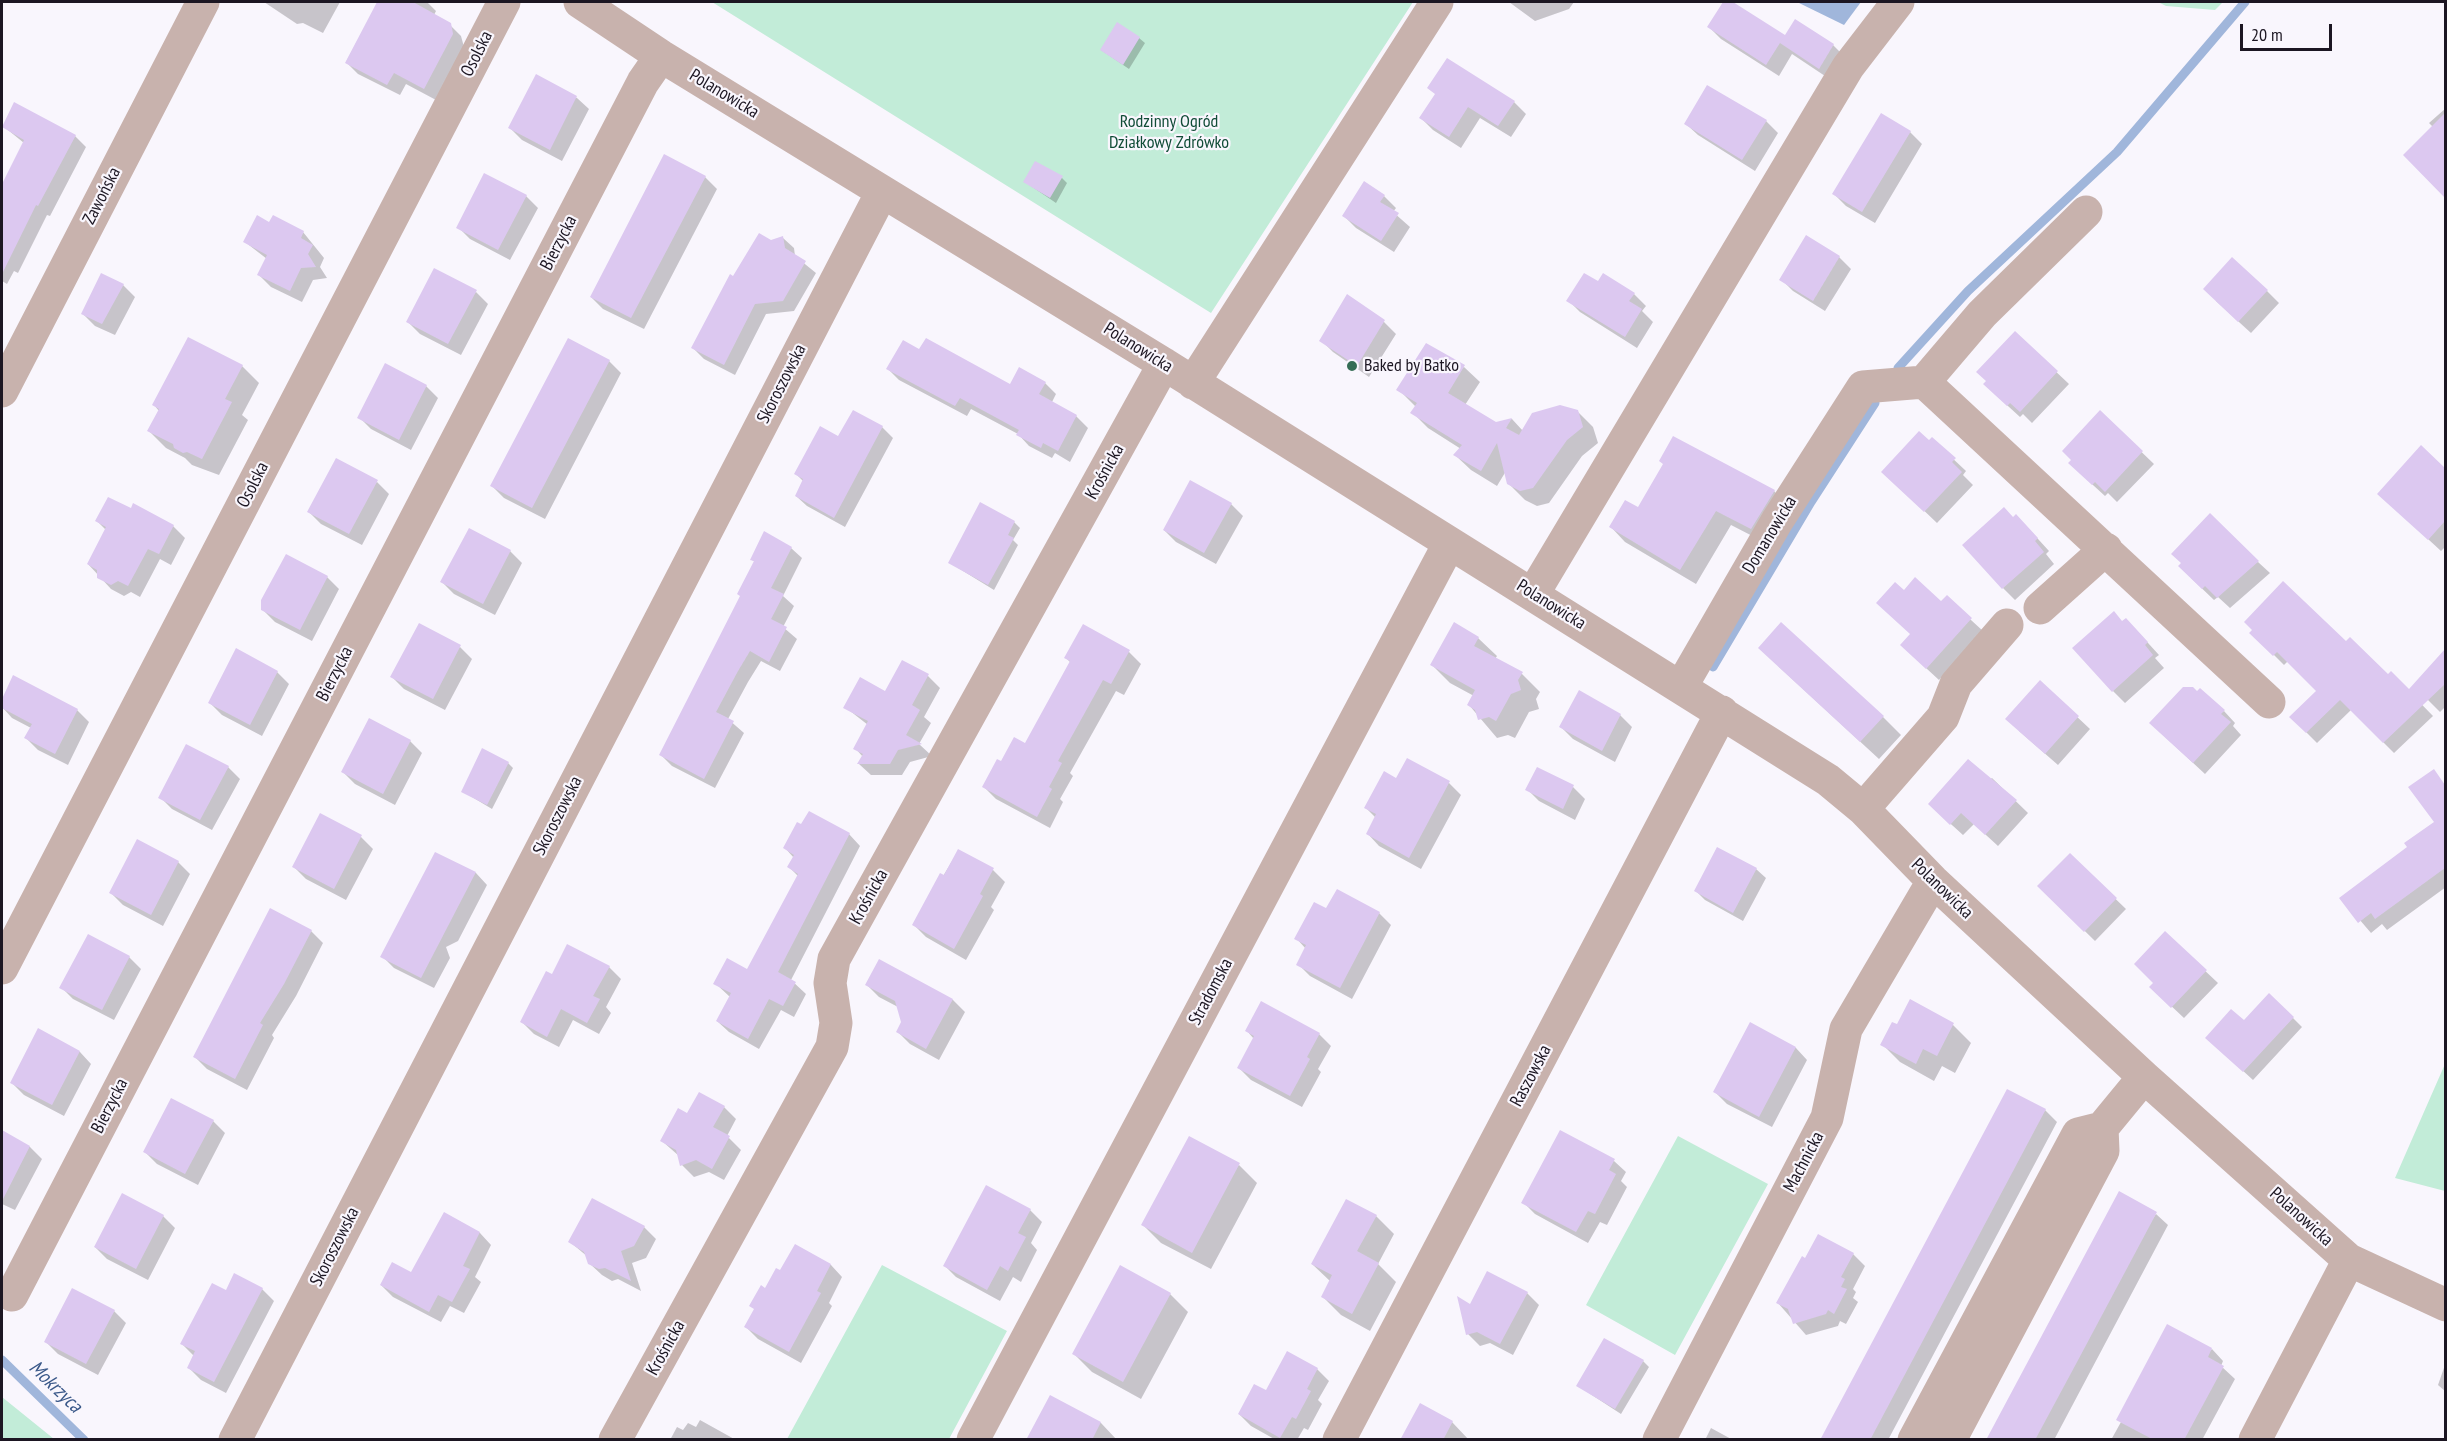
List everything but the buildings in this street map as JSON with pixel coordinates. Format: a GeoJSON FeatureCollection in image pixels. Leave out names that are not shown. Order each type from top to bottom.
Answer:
{"type":"FeatureCollection","features":[{"type":"Feature","properties":{"kind":"street","name":"Zawońska"},"geometry":{"type":"LineString","coordinates":[[2,391],[203,2]]}},
{"type":"Feature","properties":{"kind":"street","name":"Osolska"},"geometry":{"type":"LineString","coordinates":[[2,968],[504,2]]}},
{"type":"Feature","properties":{"kind":"street","name":"Polanowicka"},"geometry":{"type":"LineString","coordinates":[[580,2],[661,56],[1164,364],[1828,780],[1863,809],[1933,881],[2144,1077],[2349,1260],[2445,1305]]}},
{"type":"Feature","properties":{"kind":"street"},"geometry":{"type":"LineString","coordinates":[[1193,382],[1437,2]]}},
{"type":"Feature","properties":{"kind":"street"},"geometry":{"type":"LineString","coordinates":[[1533,594],[1848,67],[1898,2]]}},
{"type":"Feature","properties":{"kind":"street","name":"Bierzycka"},"geometry":{"type":"LineString","coordinates":[[12,1295],[644,81],[661,56]]}},
{"type":"Feature","properties":{"kind":"street","name":"Skoroszowska"},"geometry":{"type":"LineString","coordinates":[[235,1440],[882,192]]}},
{"type":"Feature","properties":{"kind":"street"},"geometry":{"type":"LineString","coordinates":[[2086,212],[1982,314],[1924,382],[2269,702]]}},
{"type":"Feature","properties":{"kind":"street","name":"Krośnicka"},"geometry":{"type":"LineString","coordinates":[[615,1440],[832,1047],[836,1023],[830,983],[834,959],[1164,364]]}},
{"type":"Feature","properties":{"kind":"street","name":"Domanowicka"},"geometry":{"type":"LineString","coordinates":[[1681,687],[1777,521],[1863,387],[1924,382]]}},
{"type":"Feature","properties":{"kind":"street","name":"Stradomska"},"geometry":{"type":"LineString","coordinates":[[973,1440],[1449,544]]}},
{"type":"Feature","properties":{"kind":"street"},"geometry":{"type":"LineString","coordinates":[[2040,608],[2106,549]]}},
{"type":"Feature","properties":{"kind":"street"},"geometry":{"type":"LineString","coordinates":[[1863,809],[1943,717],[1956,684],[2007,625]]}},
{"type":"Feature","properties":{"kind":"street","name":"Raszowska"},"geometry":{"type":"LineString","coordinates":[[1339,1440],[1722,712]]}},
{"type":"Feature","properties":{"kind":"street","name":"Machnicka"},"geometry":{"type":"LineString","coordinates":[[1659,1440],[1827,1118],[1846,1029],[1933,881]]}},
{"type":"Feature","properties":{"kind":"street"},"geometry":{"type":"LineString","coordinates":[[1914,1440],[2078,1134],[2102,1128],[2144,1077]]}},
{"type":"Feature","properties":{"kind":"street"},"geometry":{"type":"LineString","coordinates":[[1950,1440],[2103,1151],[2102,1128]]}},
{"type":"Feature","properties":{"kind":"street"},"geometry":{"type":"LineString","coordinates":[[2254,1440],[2349,1260]]}},
{"type":"Feature","properties":{"kind":"green space","name":"Rodzinny Ogród Działkowy Zdrówko"},"geometry":{"type":"Polygon","coordinates":[[[712,2],[1413,2],[1211,313],[712,2]]]}},
{"type":"Feature","properties":{"kind":"green space"},"geometry":{"type":"Polygon","coordinates":[[[2158,2],[2223,2],[2215,10],[2166,6],[2158,2]]]}},
{"type":"Feature","properties":{"kind":"green space"},"geometry":{"type":"Polygon","coordinates":[[[2445,1064],[2445,1191],[2395,1178],[2445,1064]]]}},
{"type":"Feature","properties":{"kind":"green space"},"geometry":{"type":"Polygon","coordinates":[[[1678,1136],[1768,1184],[1675,1355],[1586,1305],[1678,1136]]]}},
{"type":"Feature","properties":{"kind":"green space"},"geometry":{"type":"Polygon","coordinates":[[[882,1265],[1007,1331],[949,1439],[787,1439],[882,1265]]]}},
{"type":"Feature","properties":{"kind":"green space"},"geometry":{"type":"Polygon","coordinates":[[[2,1397],[54,1439],[2,1439],[2,1397]]]}},
{"type":"Feature","properties":{"kind":"water"},"geometry":{"type":"Polygon","coordinates":[[[1797,2],[1861,2],[1844,25],[1797,2]]]}},
{"type":"Feature","properties":{"kind":"waterway"},"geometry":{"type":"LineString","coordinates":[[1898,368],[1968,291],[2117,152],[2245,2]]}},
{"type":"Feature","properties":{"kind":"waterway"},"geometry":{"type":"LineString","coordinates":[[1713,667],[1811,502],[1875,403]]}},
{"type":"Feature","properties":{"kind":"waterway","name":"Mokrzyca"},"geometry":{"type":"LineString","coordinates":[[2,1360],[84,1440]]}},
{"type":"Feature","properties":{"kind":"place","name":"Baked by Batko"},"geometry":{"type":"Point","coordinates":[1352,366]}}]}
